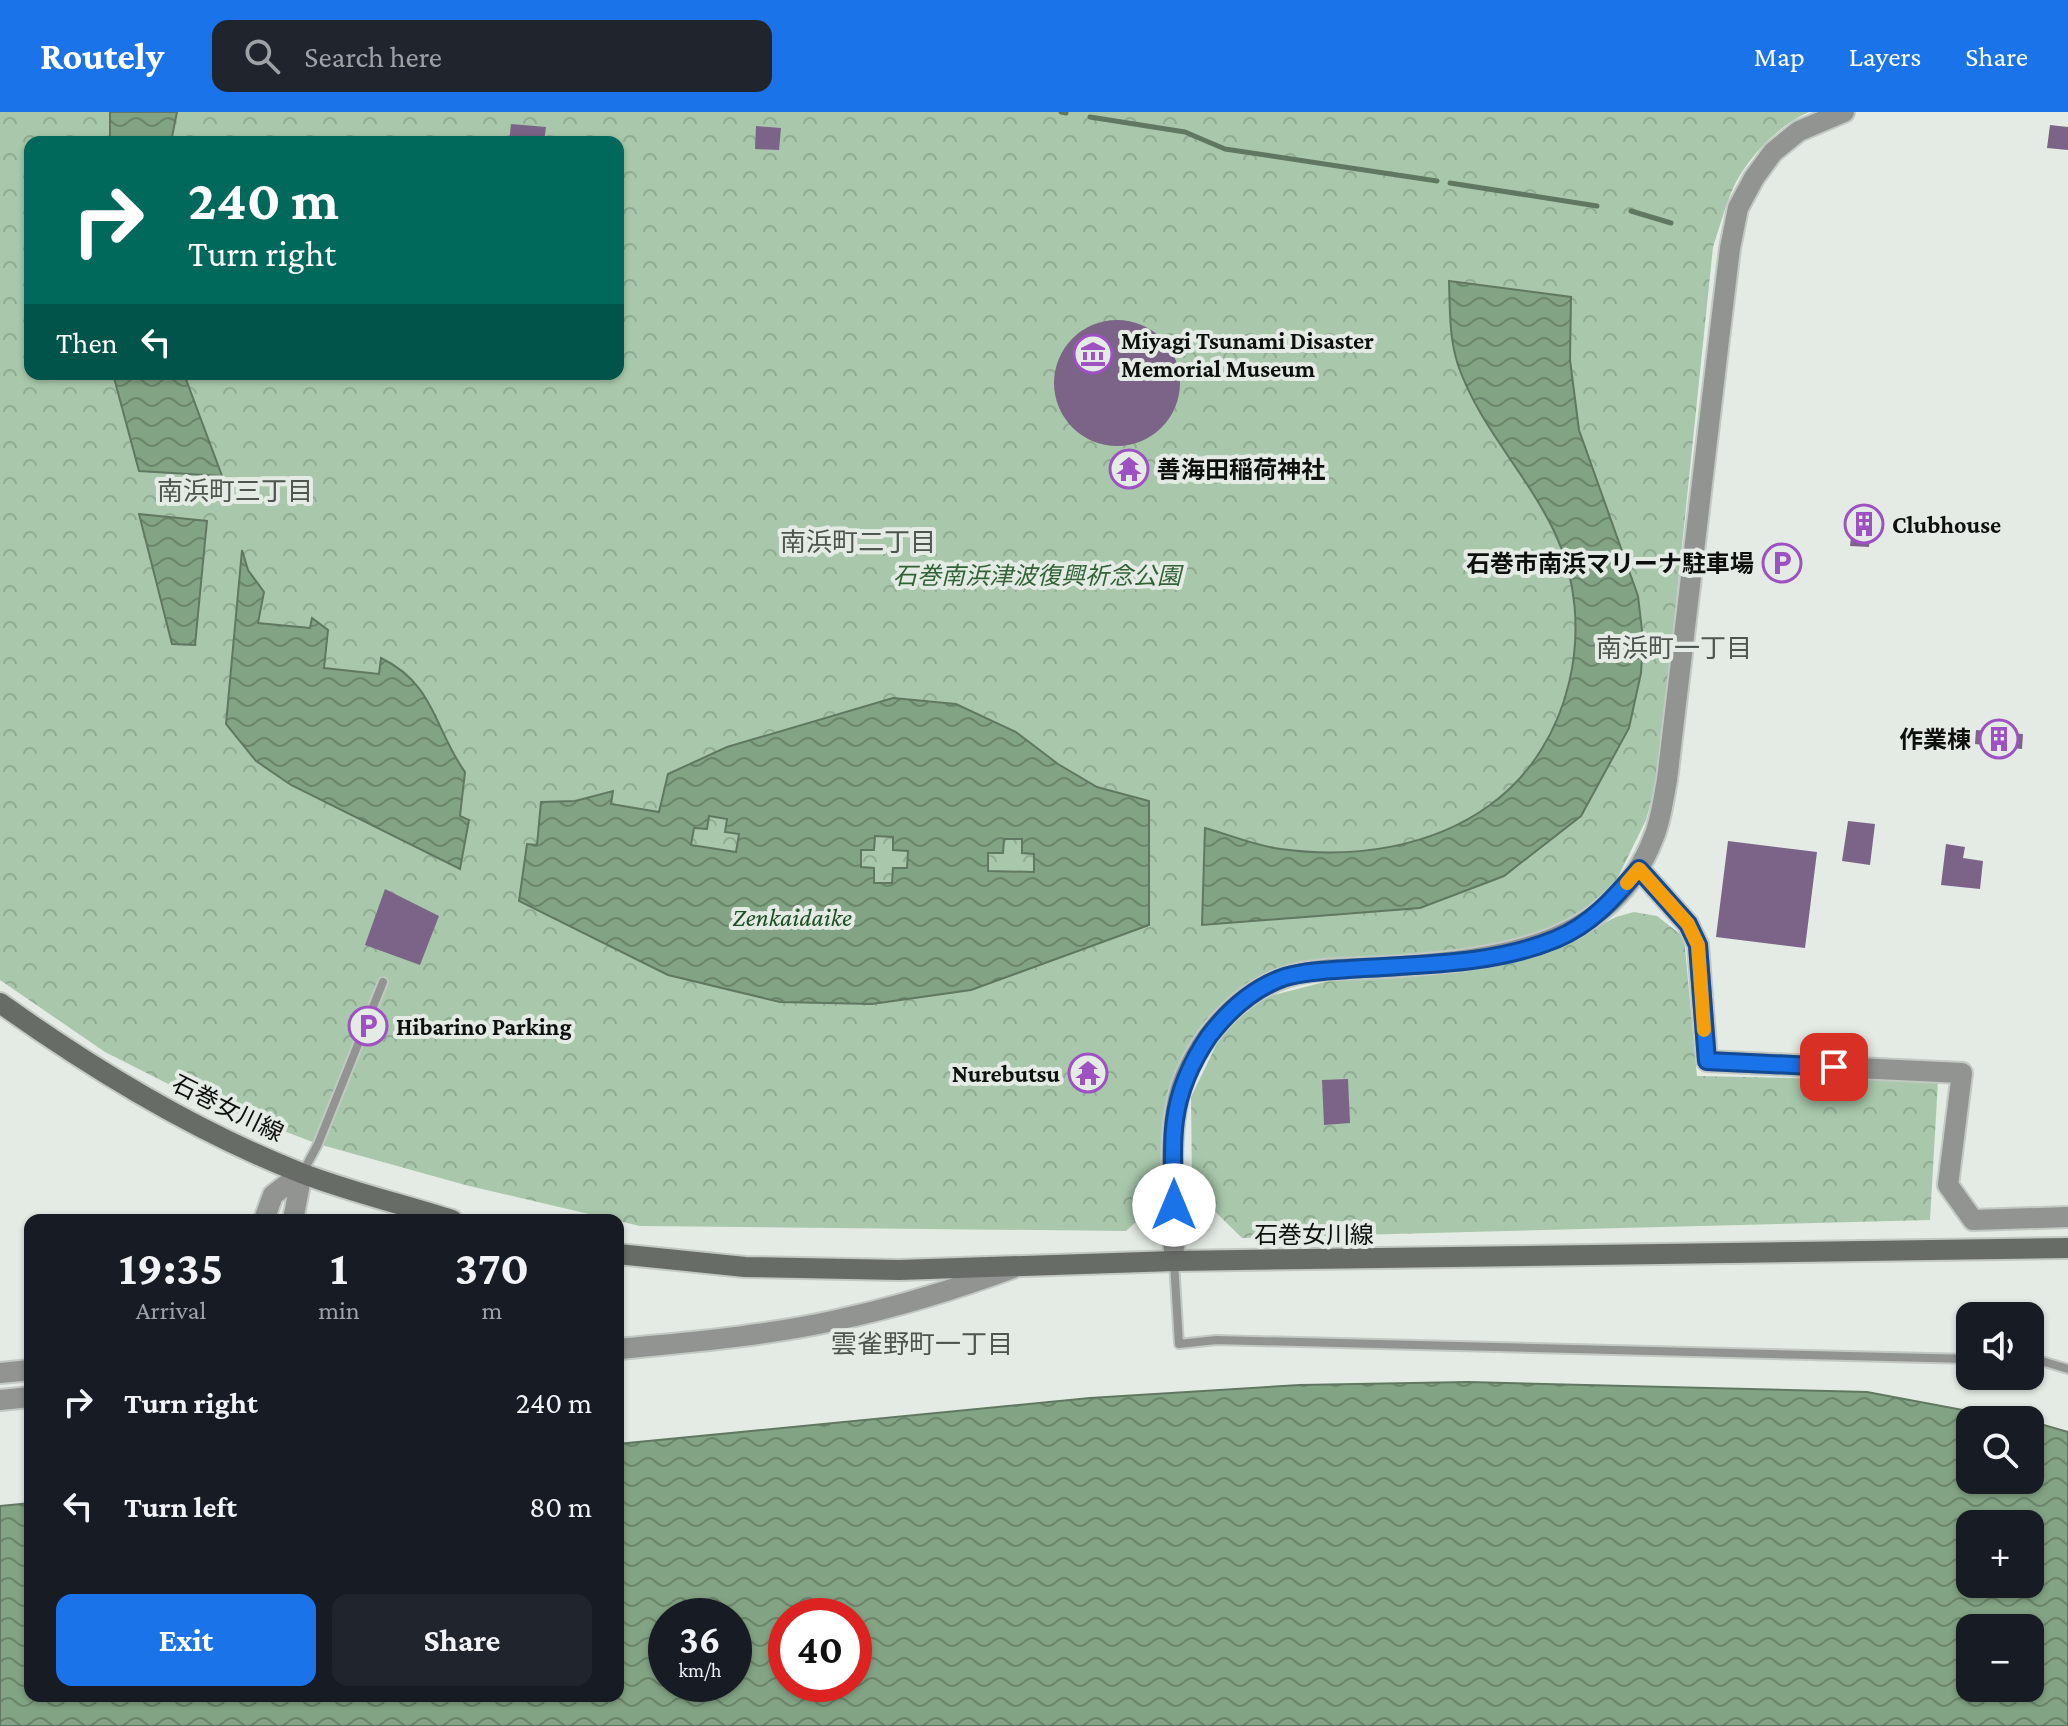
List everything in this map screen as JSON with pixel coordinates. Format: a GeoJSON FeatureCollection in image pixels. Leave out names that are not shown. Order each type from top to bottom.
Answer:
{"type":"FeatureCollection","features":[{"type":"Feature","properties":{"kind":"main road","name":"石巻女川線"},"geometry":{"type":"LineString","coordinates":[[0,1003],[60,1045],[192,1123],[302,1173],[433,1214]]}},
{"type":"Feature","properties":{"kind":"main road","name":"石巻女川線"},"geometry":{"type":"LineString","coordinates":[[624,1255],[745,1267],[899,1270],[1174,1261],[2068,1248]]}},
{"type":"Feature","properties":{"kind":"street"},"geometry":{"type":"LineString","coordinates":[[1174,1261],[1174,1122],[1182,1086],[1201,1048],[1230,1011],[1258,989],[1286,977],[1318,971],[1449,963],[1514,952],[1557,938],[1602,912],[1639,869],[1654,839],[1667,780],[1721,317],[1738,208],[1773,152],[1799,131],[1844,112]]}},
{"type":"Feature","properties":{"kind":"street"},"geometry":{"type":"LineString","coordinates":[[1639,869],[1688,924],[1698,945],[1707,1061],[1962,1073],[1948,1185],[1973,1220],[2068,1217]]}},
{"type":"Feature","properties":{"kind":"street"},"geometry":{"type":"LineString","coordinates":[[266,1214],[273,1195],[302,1173]]}},
{"type":"Feature","properties":{"kind":"street"},"geometry":{"type":"LineString","coordinates":[[294,1214],[302,1173]]}},
{"type":"Feature","properties":{"kind":"street"},"geometry":{"type":"LineString","coordinates":[[624,1348],[702,1341],[836,1320],[959,1288],[1013,1268]]}},
{"type":"Feature","properties":{"kind":"street"},"geometry":{"type":"LineString","coordinates":[[0,1373],[24,1371]]}},
{"type":"Feature","properties":{"kind":"street"},"geometry":{"type":"LineString","coordinates":[[0,1400],[24,1398]]}},
{"type":"Feature","properties":{"kind":"lane"},"geometry":{"type":"LineString","coordinates":[[302,1173],[318,1144],[383,982]]}},
{"type":"Feature","properties":{"kind":"lane"},"geometry":{"type":"LineString","coordinates":[[1174,1261],[1179,1344],[1216,1340],[1956,1359]]}},
{"type":"Feature","properties":{"kind":"lane"},"geometry":{"type":"LineString","coordinates":[[2044,1362],[2068,1369]]}},
{"type":"Feature","properties":{"kind":"green space","name":"石巻南浜津波復興祈念公園"},"geometry":{"type":"Polygon","coordinates":[[[0,112],[1809,112],[1774,135],[1744,169],[1731,193],[1713,247],[1658,777],[1646,820],[1615,883],[1559,930],[1512,946],[1276,971],[1189,1050],[1168,1193],[1126,1231],[640,1226],[624,1222],[624,1214],[589,1214],[469,1186],[318,1144],[194,1097],[105,1052],[0,980],[0,112]]]}},
{"type":"Feature","properties":{"kind":"green space"},"geometry":{"type":"Polygon","coordinates":[[[1634,912],[1657,916],[1684,937],[1697,1076],[1938,1081],[1930,1220],[1242,1238],[1192,1189],[1191,1097],[1225,1027],[1254,1000],[1340,978],[1486,967],[1549,951],[1616,917],[1634,912]]]}},
{"type":"Feature","properties":{"kind":"water"},"geometry":{"type":"Polygon","coordinates":[[[110,112],[177,112],[172,136],[110,136],[110,112]]]}},
{"type":"Feature","properties":{"kind":"water"},"geometry":{"type":"Polygon","coordinates":[[[1449,281],[1571,297],[1570,360],[1579,430],[1638,596],[1643,639],[1641,673],[1629,728],[1581,816],[1504,876],[1420,908],[1202,925],[1205,828],[1262,845],[1308,852],[1363,851],[1417,840],[1467,820],[1490,805],[1518,780],[1541,751],[1558,717],[1569,681],[1575,644],[1575,606],[1568,569],[1544,511],[1467,387],[1453,344],[1449,281]]]}},
{"type":"Feature","properties":{"kind":"water"},"geometry":{"type":"Polygon","coordinates":[[[115,380],[186,380],[222,476],[139,471],[115,380]]]}},
{"type":"Feature","properties":{"kind":"water"},"geometry":{"type":"Polygon","coordinates":[[[139,514],[207,521],[195,645],[172,644],[139,514]]]}},
{"type":"Feature","properties":{"kind":"water"},"geometry":{"type":"Polygon","coordinates":[[[242,550],[248,570],[264,592],[258,623],[310,628],[312,618],[328,630],[324,668],[379,674],[381,658],[413,681],[423,694],[465,772],[460,816],[469,820],[460,869],[291,785],[256,761],[226,724],[242,550]]]}},
{"type":"Feature","properties":{"kind":"water","name":"Zenkaidaike"},"geometry":{"type":"Polygon","coordinates":[[[893,698],[956,704],[1016,732],[1058,764],[1097,787],[1149,801],[1149,925],[971,990],[872,1004],[780,1002],[668,975],[519,901],[527,844],[537,845],[541,802],[575,801],[613,791],[611,804],[659,812],[668,774],[727,747],[893,698]],[[709,816],[707,829],[694,828],[691,845],[736,852],[739,834],[725,832],[727,819],[709,816]],[[875,836],[874,850],[861,850],[861,867],[874,868],[874,883],[892,883],[893,868],[907,868],[908,851],[893,850],[893,837],[875,836]],[[1004,839],[1003,853],[988,853],[988,871],[1034,872],[1034,854],[1022,853],[1022,839],[1004,839]]]}},
{"type":"Feature","properties":{"kind":"water"},"geometry":{"type":"Polygon","coordinates":[[[1468,1382],[1867,1392],[1956,1409],[1956,1494],[2044,1494],[2044,1425],[2068,1432],[2068,1726],[0,1726],[0,1506],[24,1504],[24,1702],[624,1702],[624,1443],[1090,1398],[1300,1385],[1468,1382]]]}},
{"type":"Feature","properties":{"kind":"building"},"geometry":{"type":"Polygon","coordinates":[[[511,124],[546,127],[545,136],[510,136],[511,124]]]}},
{"type":"Feature","properties":{"kind":"building"},"geometry":{"type":"Polygon","coordinates":[[[2050,125],[2068,127],[2068,150],[2047,148],[2050,125]]]}},
{"type":"Feature","properties":{"kind":"building"},"geometry":{"type":"Polygon","coordinates":[[[756,126],[781,128],[779,150],[755,149],[756,126]]]}},
{"type":"Feature","properties":{"kind":"building"},"geometry":{"type":"Polygon","coordinates":[[[1117,320],[1141,325],[1162,338],[1175,359],[1180,383],[1175,407],[1162,428],[1141,441],[1117,446],[1093,441],[1072,428],[1059,407],[1054,383],[1059,359],[1072,338],[1093,325],[1117,320]]]}},
{"type":"Feature","properties":{"kind":"building","name":"Clubhouse"},"geometry":{"type":"Polygon","coordinates":[[[1854,513],[1877,516],[1875,533],[1870,532],[1869,547],[1850,546],[1854,513]]]}},
{"type":"Feature","properties":{"kind":"building","name":"作業棟"},"geometry":{"type":"Polygon","coordinates":[[[1976,730],[2023,734],[2022,749],[1975,744],[1976,730]]]}},
{"type":"Feature","properties":{"kind":"building"},"geometry":{"type":"Polygon","coordinates":[[[1848,821],[1875,824],[1870,865],[1842,861],[1848,821]]]}},
{"type":"Feature","properties":{"kind":"building"},"geometry":{"type":"Polygon","coordinates":[[[1728,841],[1817,852],[1805,948],[1716,937],[1728,841]]]}},
{"type":"Feature","properties":{"kind":"building"},"geometry":{"type":"Polygon","coordinates":[[[1946,844],[1965,847],[1963,858],[1983,861],[1980,889],[1941,885],[1946,844]]]}},
{"type":"Feature","properties":{"kind":"building"},"geometry":{"type":"Polygon","coordinates":[[[385,889],[439,916],[420,965],[365,945],[385,889]]]}},
{"type":"Feature","properties":{"kind":"building"},"geometry":{"type":"Polygon","coordinates":[[[1348,1079],[1350,1123],[1324,1125],[1322,1080],[1348,1079]]]}},
{"type":"Feature","properties":{"kind":"waterway"},"geometry":{"type":"LineString","coordinates":[[1061,112],[1066,113]]}},
{"type":"Feature","properties":{"kind":"waterway"},"geometry":{"type":"LineString","coordinates":[[1090,117],[1185,132],[1225,149],[1437,181]]}},
{"type":"Feature","properties":{"kind":"waterway"},"geometry":{"type":"LineString","coordinates":[[1450,183],[1597,206]]}},
{"type":"Feature","properties":{"kind":"waterway"},"geometry":{"type":"LineString","coordinates":[[1631,211],[1671,223]]}},
{"type":"Feature","properties":{"kind":"slow traffic"},"geometry":{"type":"LineString","coordinates":[[1627,883],[1639,869],[1688,924],[1698,945],[1704,1030]]}},
{"type":"Feature","properties":{"kind":"place","name":"Miyagi Tsunami Disaster Memorial Museum"},"geometry":{"type":"Point","coordinates":[1093,354]}},
{"type":"Feature","properties":{"kind":"place","name":"善海田稲荷神社"},"geometry":{"type":"Point","coordinates":[1129,469]}},
{"type":"Feature","properties":{"kind":"place","name":"Clubhouse"},"geometry":{"type":"Point","coordinates":[1864,524]}},
{"type":"Feature","properties":{"kind":"place","name":"石巻市南浜マリーナ駐車場"},"geometry":{"type":"Point","coordinates":[1782,563]}},
{"type":"Feature","properties":{"kind":"place","name":"作業棟"},"geometry":{"type":"Point","coordinates":[1999,739]}},
{"type":"Feature","properties":{"kind":"place","name":"Hibarino Parking"},"geometry":{"type":"Point","coordinates":[368,1026]}},
{"type":"Feature","properties":{"kind":"place","name":"Nurebutsu"},"geometry":{"type":"Point","coordinates":[1088,1073]}},
{"type":"Feature","properties":{"kind":"district","name":"南浜町三丁目"},"geometry":{"type":"Point","coordinates":[235,491]}},
{"type":"Feature","properties":{"kind":"district","name":"南浜町二丁目"},"geometry":{"type":"Point","coordinates":[858,542]}},
{"type":"Feature","properties":{"kind":"district","name":"南浜町一丁目"},"geometry":{"type":"Point","coordinates":[1674,648]}},
{"type":"Feature","properties":{"kind":"district","name":"雲雀野町一丁目"},"geometry":{"type":"Point","coordinates":[922,1344]}},
{"type":"Feature","properties":{"kind":"route"},"geometry":{"type":"LineString","coordinates":[[1174,1205],[1174,1122],[1182,1086],[1201,1048],[1215,1029],[1230,1011],[1258,989],[1286,977],[1318,971],[1449,963],[1514,952],[1557,938],[1602,912],[1639,869],[1688,924],[1698,945],[1707,1061],[1834,1067]]}}]}
